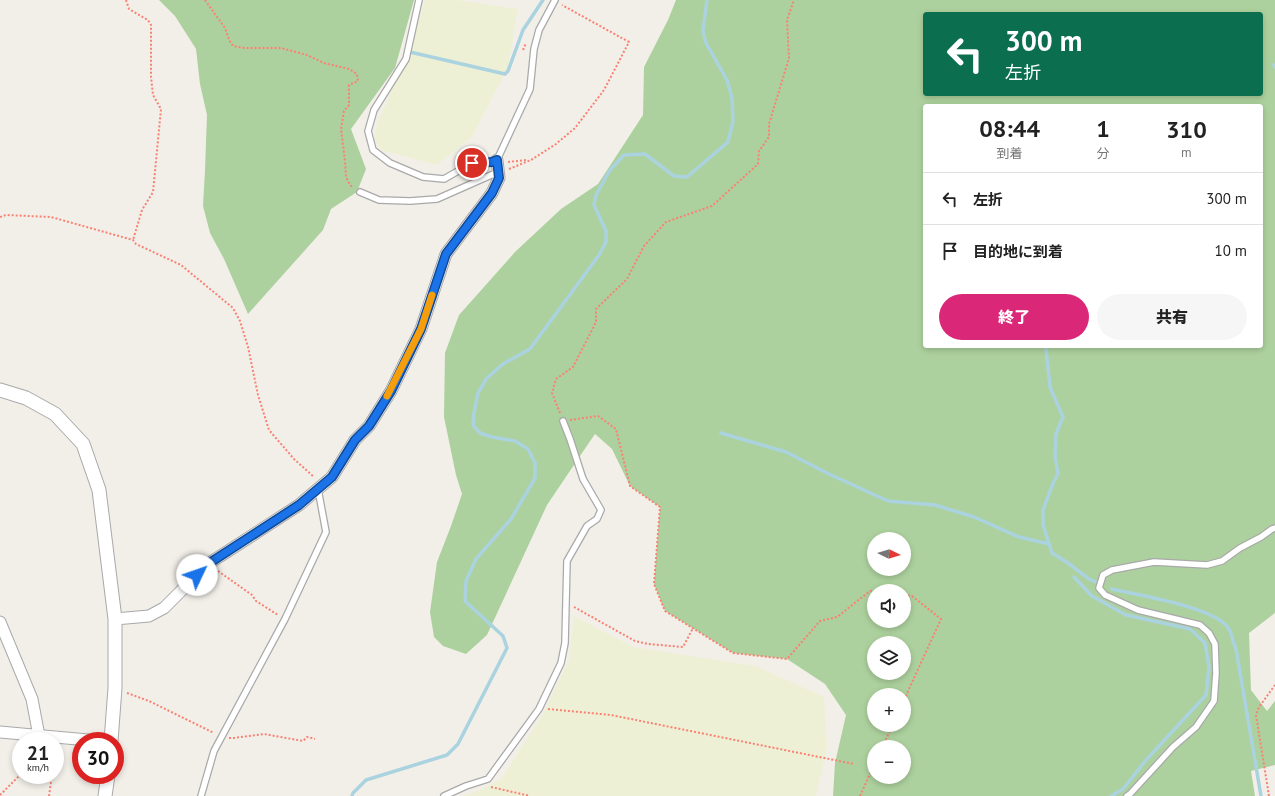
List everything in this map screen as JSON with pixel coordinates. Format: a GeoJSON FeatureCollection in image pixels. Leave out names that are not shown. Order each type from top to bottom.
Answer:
{"type":"FeatureCollection","features":[{"type":"Feature","properties":{"kind":"street"},"geometry":{"type":"LineString","coordinates":[[115,619],[149,616],[164,608],[208,564],[299,505],[332,477],[355,440],[369,426],[391,391],[421,329],[446,254],[492,193],[498,175],[497,160]]}},
{"type":"Feature","properties":{"kind":"street"},"geometry":{"type":"LineString","coordinates":[[0,390],[26,398],[55,414],[83,444],[99,490],[115,619],[115,688],[112,732]]}},
{"type":"Feature","properties":{"kind":"street"},"geometry":{"type":"LineString","coordinates":[[0,622],[32,699],[37,732]]}},
{"type":"Feature","properties":{"kind":"street"},"geometry":{"type":"LineString","coordinates":[[0,732],[12,733]]}},
{"type":"Feature","properties":{"kind":"street"},"geometry":{"type":"LineString","coordinates":[[106,796],[107,784]]}},
{"type":"Feature","properties":{"kind":"lane"},"geometry":{"type":"LineString","coordinates":[[419,0],[406,59],[374,110],[368,131],[373,150],[390,164],[424,177],[444,179],[472,163],[492,162],[497,160],[530,89],[534,49],[539,30],[555,0]]}},
{"type":"Feature","properties":{"kind":"lane"},"geometry":{"type":"LineString","coordinates":[[360,192],[379,200],[410,201],[437,199],[498,175]]}},
{"type":"Feature","properties":{"kind":"lane"},"geometry":{"type":"LineString","coordinates":[[444,796],[466,786],[488,779],[539,709],[561,663],[565,643],[567,561],[588,526],[597,518],[601,510],[583,479],[563,421]]}},
{"type":"Feature","properties":{"kind":"lane"},"geometry":{"type":"LineString","coordinates":[[200,796],[214,751],[285,619],[326,532],[321,487]]}},
{"type":"Feature","properties":{"kind":"lane"},"geometry":{"type":"LineString","coordinates":[[1127,796],[1173,747],[1196,727],[1214,701],[1216,673],[1215,644],[1209,633],[1200,625],[1138,610],[1105,595],[1099,588],[1103,575],[1112,570],[1154,562],[1207,564],[1222,561],[1240,548],[1275,528]]}},
{"type":"Feature","properties":{"kind":"path"},"geometry":{"type":"LineString","coordinates":[[126,0],[130,9],[148,20],[151,25],[151,76],[154,95],[161,109],[153,192],[142,210],[133,240]]}},
{"type":"Feature","properties":{"kind":"path"},"geometry":{"type":"LineString","coordinates":[[205,0],[225,28],[229,40],[233,46],[244,48],[281,48],[307,55],[324,64],[349,70],[357,74],[358,81],[349,86],[349,105],[344,112],[341,129],[346,177],[350,185],[360,192]]}},
{"type":"Feature","properties":{"kind":"path"},"geometry":{"type":"LineString","coordinates":[[498,175],[531,160],[556,144],[575,128],[604,90],[629,42],[555,0]]}},
{"type":"Feature","properties":{"kind":"path"},"geometry":{"type":"LineString","coordinates":[[794,0],[787,20],[789,58],[769,124],[769,136],[759,151],[758,164],[712,206],[666,222],[644,246],[627,279],[596,309],[596,322],[573,367],[556,379],[552,393],[563,421],[598,416],[616,429],[630,486],[660,507],[654,584],[665,610],[693,628],[733,653],[787,659],[820,621],[837,617],[867,593]]}},
{"type":"Feature","properties":{"kind":"path"},"geometry":{"type":"LineString","coordinates":[[497,160],[512,162],[531,160]]}},
{"type":"Feature","properties":{"kind":"path"},"geometry":{"type":"LineString","coordinates":[[0,217],[51,217],[133,240],[136,244],[181,265],[233,308],[240,321],[248,346],[258,395],[269,430],[321,487]]}},
{"type":"Feature","properties":{"kind":"path"},"geometry":{"type":"LineString","coordinates":[[208,564],[252,595],[256,601],[285,619]]}},
{"type":"Feature","properties":{"kind":"path"},"geometry":{"type":"LineString","coordinates":[[909,688],[941,619],[911,596]]}},
{"type":"Feature","properties":{"kind":"path"},"geometry":{"type":"LineString","coordinates":[[566,602],[635,641],[648,644],[683,647],[693,628]]}},
{"type":"Feature","properties":{"kind":"path"},"geometry":{"type":"LineString","coordinates":[[1269,796],[1256,715],[1259,706],[1275,685]]}},
{"type":"Feature","properties":{"kind":"path"},"geometry":{"type":"LineString","coordinates":[[115,688],[149,702],[222,737],[234,738],[264,734],[303,741],[307,737],[315,739]]}},
{"type":"Feature","properties":{"kind":"path"},"geometry":{"type":"LineString","coordinates":[[539,709],[612,715],[854,764]]}},
{"type":"Feature","properties":{"kind":"path"},"geometry":{"type":"LineString","coordinates":[[860,796],[867,780]]}},
{"type":"Feature","properties":{"kind":"path"},"geometry":{"type":"LineString","coordinates":[[481,781],[491,787],[530,796]]}},
{"type":"Feature","properties":{"kind":"path"},"geometry":{"type":"LineString","coordinates":[[0,795],[12,783]]}},
{"type":"Feature","properties":{"kind":"path"},"geometry":{"type":"LineString","coordinates":[[49,796],[51,784]]}},
{"type":"Feature","properties":{"kind":"green space"},"geometry":{"type":"Polygon","coordinates":[[[159,0],[414,0],[395,68],[351,129],[366,169],[357,192],[331,209],[323,230],[248,314],[224,259],[210,233],[203,206],[207,115],[200,84],[196,49],[175,16],[159,0]]]}},
{"type":"Feature","properties":{"kind":"green space"},"geometry":{"type":"Polygon","coordinates":[[[425,0],[457,0],[518,9],[508,67],[472,137],[437,165],[381,150],[375,139],[377,122],[387,102],[420,18],[425,0]]]}},
{"type":"Feature","properties":{"kind":"green space"},"geometry":{"type":"Polygon","coordinates":[[[676,0],[1275,0],[1275,613],[1249,633],[1251,690],[1267,711],[1275,701],[1275,765],[1251,771],[1255,796],[833,796],[835,763],[846,715],[825,684],[787,659],[733,653],[665,611],[654,584],[660,507],[630,486],[612,449],[595,434],[547,505],[487,635],[466,654],[443,646],[434,637],[430,612],[437,562],[462,494],[456,475],[444,417],[445,353],[459,315],[515,252],[561,209],[598,184],[643,115],[644,67],[668,20],[676,0]]]}},
{"type":"Feature","properties":{"kind":"green space"},"geometry":{"type":"Polygon","coordinates":[[[574,616],[633,647],[756,666],[824,697],[827,747],[816,796],[462,796],[480,790],[502,778],[541,717],[569,661],[574,616]]]}},
{"type":"Feature","properties":{"kind":"waterway"},"geometry":{"type":"LineString","coordinates":[[410,52],[505,74],[508,71],[523,30],[543,0]]}},
{"type":"Feature","properties":{"kind":"waterway"},"geometry":{"type":"LineString","coordinates":[[352,796],[353,793],[366,780],[447,755],[458,744],[507,648],[503,636],[465,601],[466,581],[476,559],[511,519],[535,478],[535,463],[528,449],[515,441],[492,437],[480,433],[473,425],[478,393],[487,378],[503,364],[530,349],[599,255],[606,242],[606,231],[594,205],[596,195],[610,170],[624,155],[645,154],[674,176],[687,177],[728,142],[733,121],[732,98],[727,80],[706,43],[703,31],[707,0]]}},
{"type":"Feature","properties":{"kind":"waterway"},"geometry":{"type":"LineString","coordinates":[[1046,349],[1050,387],[1063,417],[1056,434],[1055,457],[1058,473],[1043,510],[1043,525],[1052,553],[1089,579],[1096,582]]}},
{"type":"Feature","properties":{"kind":"waterway"},"geometry":{"type":"LineString","coordinates":[[721,433],[786,452],[829,474],[888,501],[935,505],[974,517],[1019,537],[1049,544]]}},
{"type":"Feature","properties":{"kind":"waterway"},"geometry":{"type":"LineString","coordinates":[[1074,577],[1092,596],[1126,615],[1190,629],[1205,643],[1209,667],[1206,695],[1146,760],[1123,789],[1111,796]]}},
{"type":"Feature","properties":{"kind":"waterway"},"geometry":{"type":"LineString","coordinates":[[1112,589],[1157,598],[1193,608],[1209,614],[1221,621],[1229,629],[1236,649],[1261,796]]}},
{"type":"Feature","properties":{"kind":"slow traffic"},"geometry":{"type":"LineString","coordinates":[[387,396],[391,391],[421,329],[432,295]]}},
{"type":"Feature","properties":{"kind":"route"},"geometry":{"type":"LineString","coordinates":[[197,575],[208,564],[299,505],[332,477],[355,440],[369,426],[391,391],[421,329],[446,254],[492,193],[499,178],[497,160],[492,162],[472,163]]}}]}
